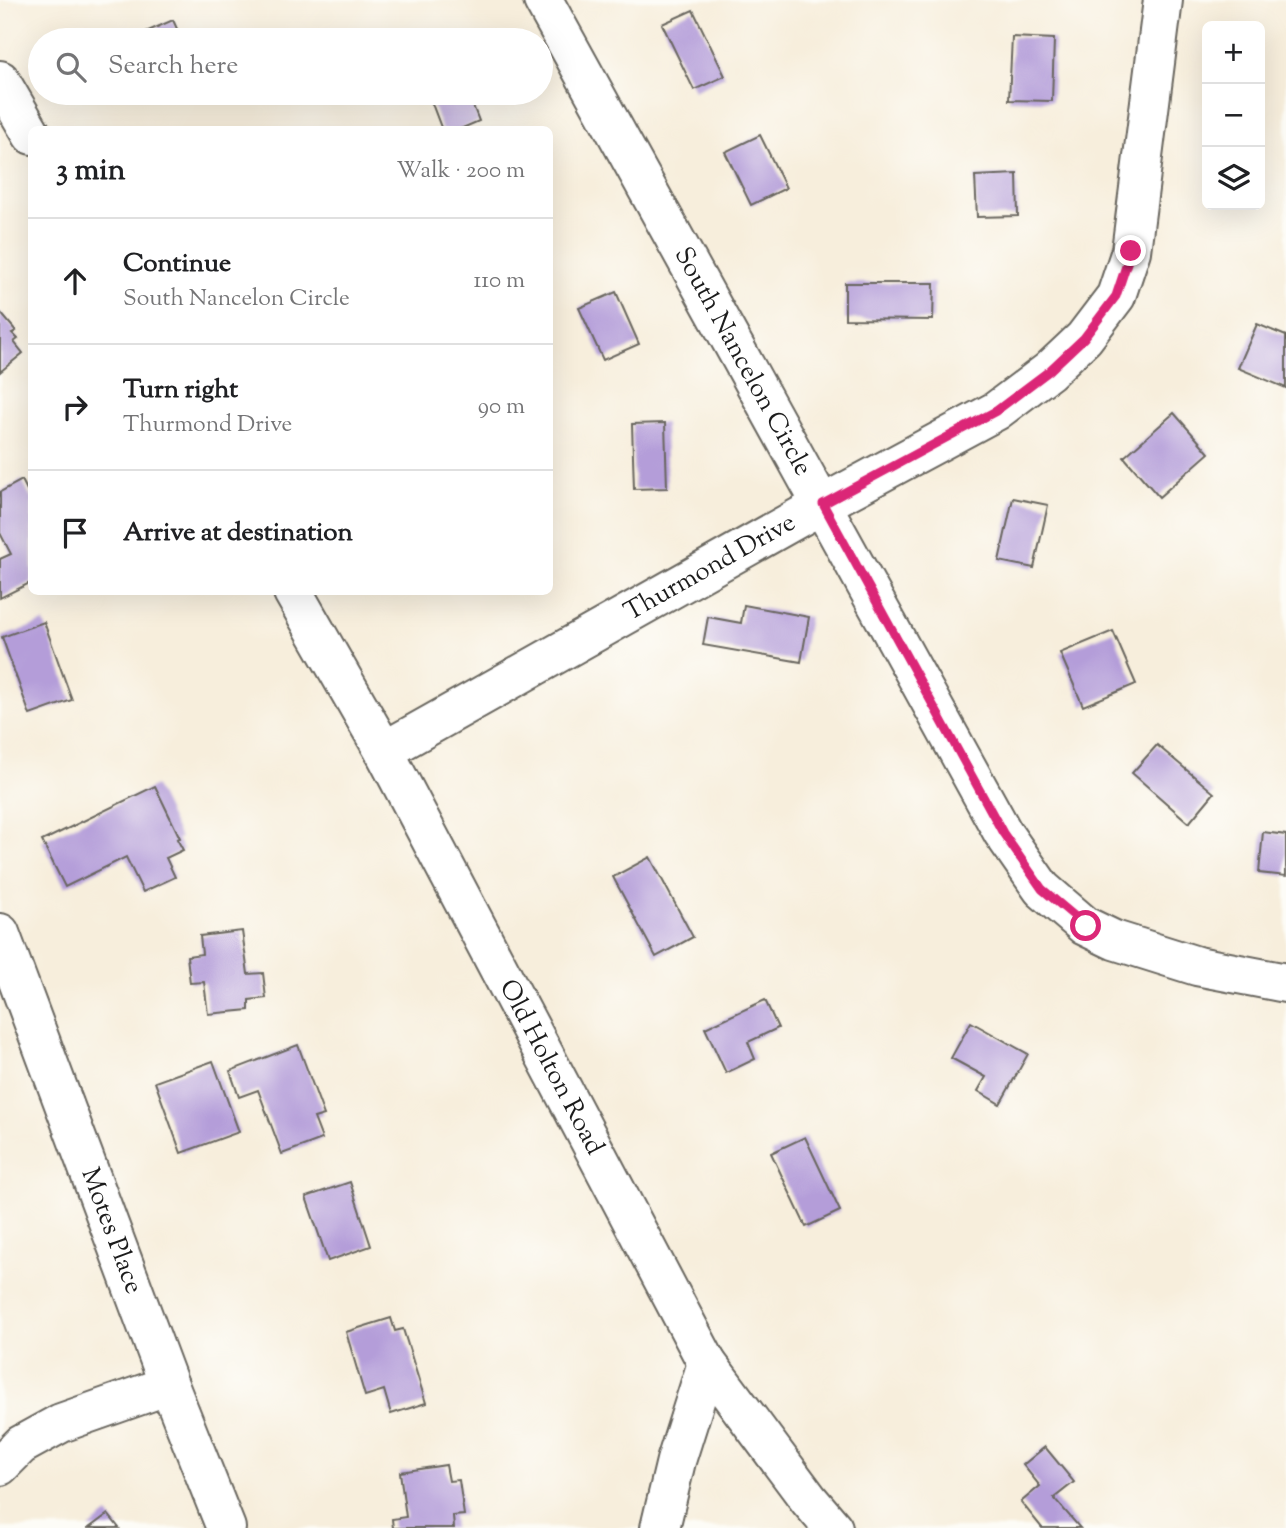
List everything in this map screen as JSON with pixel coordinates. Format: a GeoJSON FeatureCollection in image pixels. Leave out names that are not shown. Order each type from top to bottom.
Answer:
{"type":"FeatureCollection","features":[{"type":"Feature","properties":{"kind":"street","name":"South Nancelon Circle"},"geometry":{"type":"LineString","coordinates":[[543,0],[1003,833],[1042,889],[1086,926],[1114,940],[1197,966],[1286,983]]}},
{"type":"Feature","properties":{"kind":"street","name":"Thurmond Drive"},"geometry":{"type":"LineString","coordinates":[[384,751],[823,504],[996,411],[1049,371],[1084,338],[1116,296],[1131,251],[1163,0]]}},
{"type":"Feature","properties":{"kind":"street"},"geometry":{"type":"LineString","coordinates":[[0,80],[28,128]]}},
{"type":"Feature","properties":{"kind":"street","name":"Old Holton Road"},"geometry":{"type":"LineString","coordinates":[[295,595],[384,751],[707,1363],[833,1528]]}},
{"type":"Feature","properties":{"kind":"street","name":"Motes Place"},"geometry":{"type":"LineString","coordinates":[[0,933],[169,1385],[226,1528]]}},
{"type":"Feature","properties":{"kind":"street"},"geometry":{"type":"LineString","coordinates":[[660,1528],[707,1363]]}},
{"type":"Feature","properties":{"kind":"street"},"geometry":{"type":"LineString","coordinates":[[0,1466],[21,1445],[61,1423],[169,1385]]}},
{"type":"Feature","properties":{"kind":"building"},"geometry":{"type":"Polygon","coordinates":[[[693,10],[725,76],[694,90],[662,24],[693,10]]]}},
{"type":"Feature","properties":{"kind":"building"},"geometry":{"type":"Polygon","coordinates":[[[173,20],[177,28],[155,28],[173,20]]]}},
{"type":"Feature","properties":{"kind":"building"},"geometry":{"type":"Polygon","coordinates":[[[1012,37],[1054,39],[1052,101],[1009,100],[1012,37]]]}},
{"type":"Feature","properties":{"kind":"building"},"geometry":{"type":"Polygon","coordinates":[[[433,105],[473,105],[479,121],[467,126],[440,126],[433,105]]]}},
{"type":"Feature","properties":{"kind":"building"},"geometry":{"type":"Polygon","coordinates":[[[760,135],[786,188],[751,205],[725,152],[760,135]]]}},
{"type":"Feature","properties":{"kind":"building"},"geometry":{"type":"Polygon","coordinates":[[[1017,174],[1018,216],[977,217],[975,176],[1017,174]]]}},
{"type":"Feature","properties":{"kind":"building"},"geometry":{"type":"Polygon","coordinates":[[[845,283],[934,283],[933,320],[845,319],[845,283]]]}},
{"type":"Feature","properties":{"kind":"building"},"geometry":{"type":"Polygon","coordinates":[[[616,292],[639,344],[603,360],[579,308],[616,292]]]}},
{"type":"Feature","properties":{"kind":"building"},"geometry":{"type":"Polygon","coordinates":[[[0,312],[16,331],[12,333],[18,339],[14,342],[23,353],[0,372],[0,312]]]}},
{"type":"Feature","properties":{"kind":"building"},"geometry":{"type":"Polygon","coordinates":[[[1257,324],[1286,336],[1286,388],[1238,368],[1257,324]]]}},
{"type":"Feature","properties":{"kind":"building"},"geometry":{"type":"Polygon","coordinates":[[[1174,413],[1209,453],[1159,497],[1124,457],[1174,413]]]}},
{"type":"Feature","properties":{"kind":"building"},"geometry":{"type":"Polygon","coordinates":[[[665,423],[667,488],[634,489],[632,424],[665,423]]]}},
{"type":"Feature","properties":{"kind":"building"},"geometry":{"type":"Polygon","coordinates":[[[22,480],[28,492],[28,584],[0,598],[0,559],[11,554],[0,533],[0,492],[22,480]]]}},
{"type":"Feature","properties":{"kind":"building"},"geometry":{"type":"Polygon","coordinates":[[[1013,498],[1048,505],[1034,568],[999,561],[1013,498]]]}},
{"type":"Feature","properties":{"kind":"building"},"geometry":{"type":"Polygon","coordinates":[[[744,605],[809,617],[801,662],[703,645],[708,617],[741,623],[744,605]]]}},
{"type":"Feature","properties":{"kind":"building"},"geometry":{"type":"Polygon","coordinates":[[[44,622],[72,700],[30,715],[2,637],[44,622]]]}},
{"type":"Feature","properties":{"kind":"building"},"geometry":{"type":"Polygon","coordinates":[[[1113,631],[1136,684],[1083,706],[1060,653],[1113,631]]]}},
{"type":"Feature","properties":{"kind":"building"},"geometry":{"type":"Polygon","coordinates":[[[1157,745],[1214,793],[1189,823],[1132,773],[1157,745]]]}},
{"type":"Feature","properties":{"kind":"building"},"geometry":{"type":"Polygon","coordinates":[[[155,786],[183,850],[166,858],[175,877],[143,892],[126,857],[65,887],[42,841],[155,786]]]}},
{"type":"Feature","properties":{"kind":"building"},"geometry":{"type":"Polygon","coordinates":[[[1263,832],[1286,835],[1286,876],[1259,873],[1263,832]]]}},
{"type":"Feature","properties":{"kind":"building"},"geometry":{"type":"Polygon","coordinates":[[[650,857],[693,937],[656,957],[613,877],[650,857]]]}},
{"type":"Feature","properties":{"kind":"building"},"geometry":{"type":"Polygon","coordinates":[[[242,931],[248,974],[263,973],[266,998],[249,1000],[249,1010],[208,1014],[204,982],[190,983],[187,956],[202,954],[200,936],[242,931]]]}},
{"type":"Feature","properties":{"kind":"building"},"geometry":{"type":"Polygon","coordinates":[[[765,1000],[778,1028],[748,1042],[755,1059],[726,1073],[705,1028],[765,1000]]]}},
{"type":"Feature","properties":{"kind":"building"},"geometry":{"type":"Polygon","coordinates":[[[971,1022],[1028,1054],[1000,1104],[978,1091],[986,1077],[951,1058],[971,1022]]]}},
{"type":"Feature","properties":{"kind":"building"},"geometry":{"type":"Polygon","coordinates":[[[298,1045],[324,1115],[314,1118],[322,1139],[282,1154],[258,1090],[239,1097],[230,1071],[298,1045]]]}},
{"type":"Feature","properties":{"kind":"building"},"geometry":{"type":"Polygon","coordinates":[[[213,1061],[239,1132],[181,1153],[155,1082],[213,1061]]]}},
{"type":"Feature","properties":{"kind":"building"},"geometry":{"type":"Polygon","coordinates":[[[805,1137],[840,1211],[806,1227],[771,1153],[805,1137]]]}},
{"type":"Feature","properties":{"kind":"building"},"geometry":{"type":"Polygon","coordinates":[[[350,1182],[371,1246],[328,1261],[306,1197],[350,1182]]]}},
{"type":"Feature","properties":{"kind":"building"},"geometry":{"type":"Polygon","coordinates":[[[391,1318],[395,1331],[403,1329],[426,1403],[391,1414],[384,1390],[365,1396],[346,1332],[391,1318]]]}},
{"type":"Feature","properties":{"kind":"building"},"geometry":{"type":"Polygon","coordinates":[[[1045,1447],[1074,1482],[1054,1498],[1080,1528],[1042,1528],[1021,1502],[1040,1486],[1023,1465],[1045,1447]]]}},
{"type":"Feature","properties":{"kind":"building"},"geometry":{"type":"Polygon","coordinates":[[[446,1465],[449,1481],[459,1480],[464,1515],[453,1516],[454,1528],[393,1528],[392,1519],[406,1517],[400,1472],[446,1465]]]}},
{"type":"Feature","properties":{"kind":"building"},"geometry":{"type":"Polygon","coordinates":[[[108,1514],[119,1528],[89,1528],[108,1514]]]}},
{"type":"Feature","properties":{"kind":"route"},"geometry":{"type":"LineString","coordinates":[[1086,926],[1042,889],[1003,833],[823,504],[996,411],[1049,371],[1084,338],[1116,296],[1131,251]]}}]}
